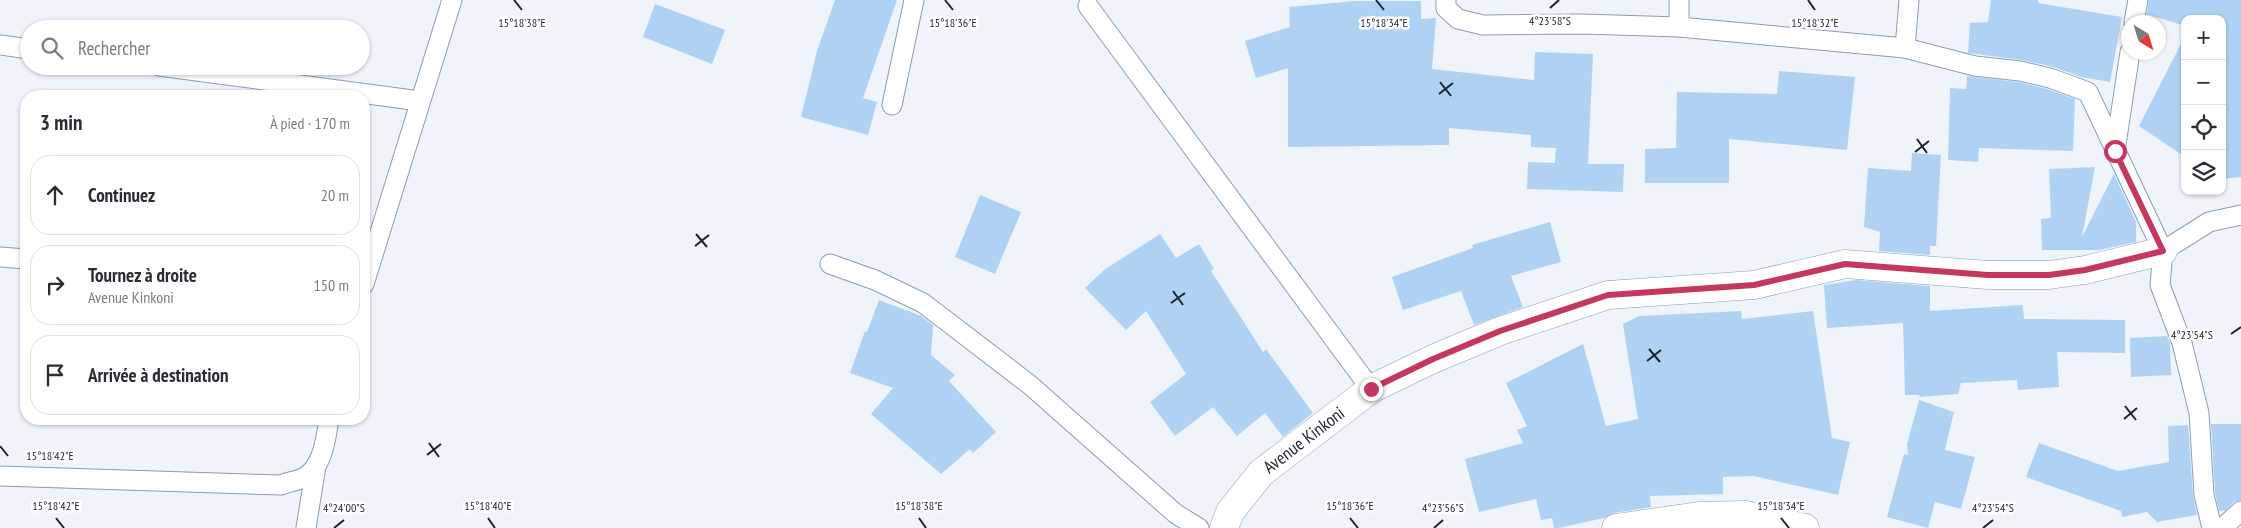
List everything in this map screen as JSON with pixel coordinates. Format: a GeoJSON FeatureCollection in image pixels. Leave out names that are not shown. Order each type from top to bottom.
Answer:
{"type":"FeatureCollection","features":[{"type":"Feature","properties":{"kind":"street","name":"Avenue Kinkoni"},"geometry":{"type":"LineString","coordinates":[[1224,528],[1230,512],[1261,473],[1371,389],[1433,359],[1500,331],[1608,295],[1754,285],[1845,264],[1988,275],[2049,275],[2085,270],[2163,251]]}},
{"type":"Feature","properties":{"kind":"street"},"geometry":{"type":"LineString","coordinates":[[1616,528],[1699,516],[1745,516],[1805,528]]}},
{"type":"Feature","properties":{"kind":"lane"},"geometry":{"type":"LineString","coordinates":[[370,261],[452,0]]}},
{"type":"Feature","properties":{"kind":"lane"},"geometry":{"type":"LineString","coordinates":[[892,105],[914,0]]}},
{"type":"Feature","properties":{"kind":"lane"},"geometry":{"type":"LineString","coordinates":[[1446,0],[1446,8],[1458,19],[1483,25],[1583,24],[1679,27],[1905,48],[1976,66],[2020,71],[2050,78],[2088,92],[2163,251],[2160,285],[2182,343],[2199,413],[2204,495],[2212,528]]}},
{"type":"Feature","properties":{"kind":"lane"},"geometry":{"type":"LineString","coordinates":[[1679,0],[1679,27]]}},
{"type":"Feature","properties":{"kind":"lane"},"geometry":{"type":"LineString","coordinates":[[1905,48],[1909,0]]}},
{"type":"Feature","properties":{"kind":"lane"},"geometry":{"type":"LineString","coordinates":[[2135,15],[2138,0]]}},
{"type":"Feature","properties":{"kind":"lane"},"geometry":{"type":"LineString","coordinates":[[1088,6],[1371,389]]}},
{"type":"Feature","properties":{"kind":"lane"},"geometry":{"type":"LineString","coordinates":[[0,45],[20,48]]}},
{"type":"Feature","properties":{"kind":"lane"},"geometry":{"type":"LineString","coordinates":[[2115,151],[2129,60]]}},
{"type":"Feature","properties":{"kind":"lane"},"geometry":{"type":"LineString","coordinates":[[226,75],[338,90]]}},
{"type":"Feature","properties":{"kind":"lane"},"geometry":{"type":"LineString","coordinates":[[370,94],[420,101]]}},
{"type":"Feature","properties":{"kind":"lane"},"geometry":{"type":"LineString","coordinates":[[2163,251],[2209,222],[2241,215]]}},
{"type":"Feature","properties":{"kind":"lane"},"geometry":{"type":"LineString","coordinates":[[0,257],[20,259]]}},
{"type":"Feature","properties":{"kind":"lane"},"geometry":{"type":"LineString","coordinates":[[830,264],[875,280],[923,303],[1030,385],[1176,514],[1199,528]]}},
{"type":"Feature","properties":{"kind":"lane"},"geometry":{"type":"LineString","coordinates":[[306,528],[316,466],[324,448],[328,425]]}},
{"type":"Feature","properties":{"kind":"lane"},"geometry":{"type":"LineString","coordinates":[[0,476],[280,484],[304,477],[316,466]]}},
{"type":"Feature","properties":{"kind":"lane"},"geometry":{"type":"LineString","coordinates":[[2222,528],[2241,511]]}},
{"type":"Feature","properties":{"kind":"building"},"geometry":{"type":"Polygon","coordinates":[[[835,0],[897,0],[863,98],[877,102],[868,135],[801,117],[817,51],[835,0]]]}},
{"type":"Feature","properties":{"kind":"building"},"geometry":{"type":"Polygon","coordinates":[[[1991,0],[2038,0],[2038,3],[2121,17],[2110,82],[2081,77],[2054,67],[2022,60],[1968,53],[1970,23],[1988,22],[1991,0]]]}},
{"type":"Feature","properties":{"kind":"building"},"geometry":{"type":"Polygon","coordinates":[[[2149,0],[2241,0],[2241,177],[2226,179],[2226,15],[2181,15],[2181,25],[2166,20],[2166,15],[2147,14],[2149,0]]]}},
{"type":"Feature","properties":{"kind":"building"},"geometry":{"type":"Polygon","coordinates":[[[1355,1],[1421,1],[1421,19],[1436,18],[1432,69],[1534,80],[1535,52],[1593,54],[1588,164],[1624,164],[1623,192],[1527,189],[1528,162],[1555,163],[1556,148],[1531,147],[1531,135],[1449,128],[1449,145],[1288,147],[1288,68],[1256,78],[1245,41],[1290,27],[1289,7],[1355,1]]]}},
{"type":"Feature","properties":{"kind":"building"},"geometry":{"type":"Polygon","coordinates":[[[655,4],[725,30],[712,64],[643,37],[655,4]]]}},
{"type":"Feature","properties":{"kind":"building"},"geometry":{"type":"Polygon","coordinates":[[[2181,44],[2181,154],[2139,126],[2181,44]]]}},
{"type":"Feature","properties":{"kind":"building"},"geometry":{"type":"Polygon","coordinates":[[[1779,71],[1855,77],[1847,150],[1729,139],[1729,183],[1645,183],[1645,149],[1676,148],[1677,92],[1777,94],[1779,71]]]}},
{"type":"Feature","properties":{"kind":"building"},"geometry":{"type":"Polygon","coordinates":[[[1967,76],[2018,82],[2047,89],[2075,99],[2073,151],[1979,148],[1978,162],[1948,160],[1950,88],[1966,89],[1967,76]]]}},
{"type":"Feature","properties":{"kind":"building"},"geometry":{"type":"Polygon","coordinates":[[[1912,153],[1941,155],[1936,246],[1930,246],[1930,255],[1879,251],[1880,232],[1864,227],[1868,168],[1911,171],[1912,153]]]}},
{"type":"Feature","properties":{"kind":"building"},"geometry":{"type":"Polygon","coordinates":[[[2095,167],[2082,237],[2114,174],[2136,222],[2136,242],[2099,250],[2042,250],[2041,219],[2051,218],[2049,169],[2095,167]]]}},
{"type":"Feature","properties":{"kind":"building"},"geometry":{"type":"Polygon","coordinates":[[[980,195],[1021,212],[995,274],[955,257],[980,195]]]}},
{"type":"Feature","properties":{"kind":"building"},"geometry":{"type":"Polygon","coordinates":[[[1550,222],[1561,262],[1511,276],[1523,307],[1474,325],[1461,291],[1403,310],[1392,277],[1473,248],[1472,245],[1550,222]]]}},
{"type":"Feature","properties":{"kind":"building"},"geometry":{"type":"Polygon","coordinates":[[[1160,234],[1176,258],[1199,244],[1214,269],[1211,271],[1263,352],[1266,349],[1313,413],[1283,437],[1265,413],[1237,436],[1213,407],[1175,436],[1150,402],[1186,374],[1146,311],[1126,330],[1085,288],[1104,270],[1160,234]]]}},
{"type":"Feature","properties":{"kind":"building"},"geometry":{"type":"Polygon","coordinates":[[[1856,280],[1930,286],[1930,311],[2023,305],[2024,319],[2125,320],[2125,353],[2057,352],[2059,387],[2018,390],[2017,380],[1961,383],[1958,394],[1919,397],[1920,395],[1905,395],[1903,323],[1827,328],[1824,285],[1856,280]]]}},
{"type":"Feature","properties":{"kind":"building"},"geometry":{"type":"Polygon","coordinates":[[[879,300],[921,316],[933,325],[931,355],[955,375],[949,381],[996,432],[973,453],[970,449],[941,474],[871,414],[893,388],[850,373],[865,331],[867,332],[879,300]]]}},
{"type":"Feature","properties":{"kind":"building"},"geometry":{"type":"Polygon","coordinates":[[[1741,311],[1742,319],[1813,311],[1832,438],[1850,442],[1838,495],[1754,476],[1723,477],[1723,494],[1650,496],[1651,507],[1614,513],[1604,518],[1558,528],[1554,528],[1552,518],[1541,520],[1536,499],[1479,512],[1465,459],[1523,443],[1517,430],[1527,426],[1506,383],[1583,344],[1606,426],[1638,419],[1623,324],[1639,316],[1741,311]]]}},
{"type":"Feature","properties":{"kind":"building"},"geometry":{"type":"Polygon","coordinates":[[[2167,336],[2170,343],[2171,375],[2131,377],[2130,338],[2167,336]]]}},
{"type":"Feature","properties":{"kind":"building"},"geometry":{"type":"Polygon","coordinates":[[[1919,400],[1954,412],[1945,450],[1975,457],[1961,509],[1935,502],[1928,528],[1887,517],[1904,454],[1908,455],[1907,444],[1919,400]]]}},
{"type":"Feature","properties":{"kind":"building"},"geometry":{"type":"Polygon","coordinates":[[[2211,424],[2241,424],[2241,500],[2234,502],[2226,510],[2219,511],[2215,493],[2211,424]]]}},
{"type":"Feature","properties":{"kind":"building"},"geometry":{"type":"Polygon","coordinates":[[[2188,425],[2193,496],[2197,515],[2157,522],[2147,512],[2122,517],[2121,511],[2026,477],[2039,443],[2118,471],[2169,462],[2168,426],[2188,425]]]}},
{"type":"Feature","properties":{"kind":"route"},"geometry":{"type":"LineString","coordinates":[[1371,389],[1433,359],[1500,331],[1554,315],[1608,295],[1754,285],[1845,264],[1988,275],[2049,275],[2085,270],[2163,251],[2115,151]]}}]}
